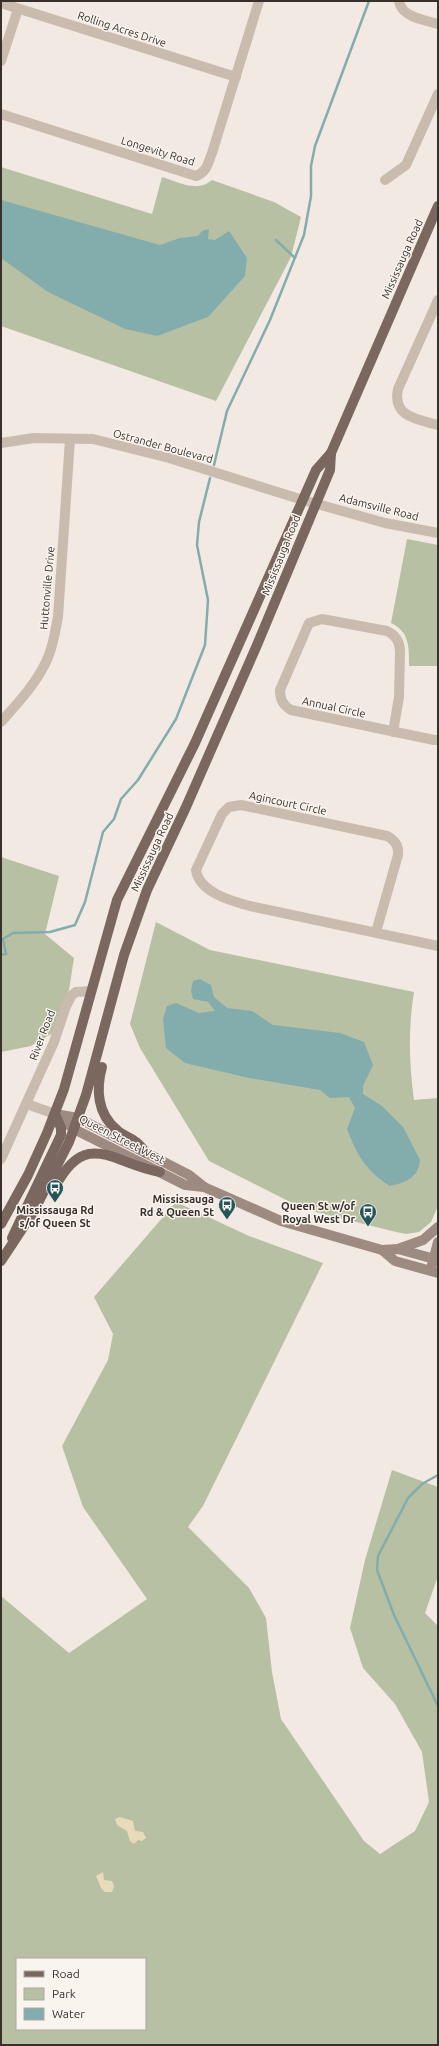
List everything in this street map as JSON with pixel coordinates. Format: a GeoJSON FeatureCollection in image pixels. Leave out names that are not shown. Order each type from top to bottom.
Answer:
{"type":"FeatureCollection","features":[{"type":"Feature","properties":{"kind":"main road","name":"Mississauga Road"},"geometry":{"type":"LineString","coordinates":[[1,1224],[28,1174],[54,1114],[68,1076],[117,900],[195,743],[316,470],[331,453],[438,206]]}},
{"type":"Feature","properties":{"kind":"main road","name":"Mississauga Road"},"geometry":{"type":"LineString","coordinates":[[1,1262],[22,1230],[54,1175],[74,1129],[86,1096],[103,1037],[124,955],[147,890],[186,807],[257,645],[330,470],[331,453]]}},
{"type":"Feature","properties":{"kind":"main road"},"geometry":{"type":"LineString","coordinates":[[103,1037],[108,1044],[98,1085],[98,1096],[103,1114],[114,1129],[135,1141],[146,1153]]}},
{"type":"Feature","properties":{"kind":"main road"},"geometry":{"type":"LineString","coordinates":[[10,1249],[13,1233],[61,1135],[61,1128],[54,1114]]}},
{"type":"Feature","properties":{"kind":"main road","name":"Queen Street West"},"geometry":{"type":"LineString","coordinates":[[54,1114],[78,1118],[189,1175],[204,1187],[298,1227],[382,1250],[398,1249],[436,1260]]}},
{"type":"Feature","properties":{"kind":"main road","name":"Queen Street West"},"geometry":{"type":"LineString","coordinates":[[54,1114],[74,1129],[184,1185],[204,1187]]}},
{"type":"Feature","properties":{"kind":"main road"},"geometry":{"type":"LineString","coordinates":[[22,1230],[35,1223],[64,1170],[70,1164],[84,1156],[98,1152],[110,1154],[141,1169],[160,1172]]}},
{"type":"Feature","properties":{"kind":"main road"},"geometry":{"type":"LineString","coordinates":[[398,1249],[424,1240],[438,1227]]}},
{"type":"Feature","properties":{"kind":"main road"},"geometry":{"type":"LineString","coordinates":[[434,1272],[438,1242]]}},
{"type":"Feature","properties":{"kind":"main road","name":"Queen Street West"},"geometry":{"type":"LineString","coordinates":[[382,1250],[395,1261],[434,1272]]}},
{"type":"Feature","properties":{"kind":"street","name":"Longevity Road"},"geometry":{"type":"LineString","coordinates":[[1,114],[196,176],[202,174],[206,169],[259,1]]}},
{"type":"Feature","properties":{"kind":"street"},"geometry":{"type":"LineString","coordinates":[[399,1],[404,12],[438,24]]}},
{"type":"Feature","properties":{"kind":"street","name":"Rolling Acres Drive"},"geometry":{"type":"LineString","coordinates":[[1,3],[236,77]]}},
{"type":"Feature","properties":{"kind":"street"},"geometry":{"type":"LineString","coordinates":[[1,61],[18,9]]}},
{"type":"Feature","properties":{"kind":"street"},"geometry":{"type":"LineString","coordinates":[[385,180],[406,165],[438,94]]}},
{"type":"Feature","properties":{"kind":"street"},"geometry":{"type":"LineString","coordinates":[[438,300],[398,389],[396,398],[398,405],[407,416],[438,425]]}},
{"type":"Feature","properties":{"kind":"street","name":"Ostrander Boulevard"},"geometry":{"type":"LineString","coordinates":[[1,443],[34,438],[70,440],[93,439],[169,458],[315,503]]}},
{"type":"Feature","properties":{"kind":"street","name":"Huttonville Drive"},"geometry":{"type":"LineString","coordinates":[[1,722],[29,688],[46,662],[54,638],[58,617],[70,440]]}},
{"type":"Feature","properties":{"kind":"street","name":"Adamsville Road"},"geometry":{"type":"LineString","coordinates":[[315,503],[385,522],[438,533]]}},
{"type":"Feature","properties":{"kind":"street","name":"Annual Circle"},"geometry":{"type":"LineString","coordinates":[[393,732],[399,697],[400,660],[400,646],[395,637],[387,631],[322,619],[309,622],[280,690],[284,705],[292,710],[393,732],[438,740]]}},
{"type":"Feature","properties":{"kind":"street","name":"Agincourt Circle"},"geometry":{"type":"LineString","coordinates":[[376,932],[398,855],[397,846],[392,838],[241,805],[229,807],[222,814],[196,870],[198,879],[205,886],[228,899],[246,905],[438,946]]}},
{"type":"Feature","properties":{"kind":"street","name":"River Road"},"geometry":{"type":"LineString","coordinates":[[1,1159],[54,1042],[66,1006],[72,995],[76,992],[91,991]]}},
{"type":"Feature","properties":{"kind":"street"},"geometry":{"type":"LineString","coordinates":[[27,1104],[54,1114]]}},
{"type":"Feature","properties":{"kind":"green space"},"geometry":{"type":"Polygon","coordinates":[[[1,167],[152,214],[162,177],[181,184],[194,186],[206,184],[212,180],[274,202],[301,217],[291,257],[216,401],[1,326],[1,167]]]}},
{"type":"Feature","properties":{"kind":"green space"},"geometry":{"type":"Polygon","coordinates":[[[407,539],[438,545],[438,666],[409,666],[409,653],[405,636],[402,631],[391,623],[407,539]]]}},
{"type":"Feature","properties":{"kind":"green space"},"geometry":{"type":"Polygon","coordinates":[[[1,857],[59,876],[45,934],[74,958],[69,990],[53,1033],[31,1046],[1,1052],[1,857]]]}},
{"type":"Feature","properties":{"kind":"green space"},"geometry":{"type":"Polygon","coordinates":[[[156,922],[210,950],[414,992],[410,1046],[414,1100],[438,1098],[438,1206],[431,1222],[419,1232],[406,1234],[304,1209],[209,1161],[140,1048],[130,1024],[156,922]]]}},
{"type":"Feature","properties":{"kind":"green space"},"geometry":{"type":"Polygon","coordinates":[[[176,1202],[249,1236],[323,1263],[203,1506],[188,1527],[249,1588],[266,1618],[272,1672],[281,1719],[364,1841],[380,1854],[415,1831],[429,1802],[422,1752],[395,1704],[363,1668],[350,1628],[365,1560],[392,1470],[438,1487],[438,1576],[425,1613],[438,1626],[438,2045],[1,2045],[1,1596],[69,1653],[147,1599],[83,1507],[62,1446],[108,1360],[113,1334],[94,1297],[176,1202]]]}},
{"type":"Feature","properties":{"kind":"sand"},"geometry":{"type":"Polygon","coordinates":[[[120,1817],[133,1821],[135,1831],[143,1832],[146,1838],[142,1841],[138,1840],[134,1844],[130,1841],[127,1831],[117,1825],[115,1819],[120,1817]]]}},
{"type":"Feature","properties":{"kind":"sand"},"geometry":{"type":"Polygon","coordinates":[[[103,1872],[104,1880],[112,1881],[114,1886],[112,1892],[105,1892],[101,1888],[96,1876],[103,1872]]]}},
{"type":"Feature","properties":{"kind":"water"},"geometry":{"type":"Polygon","coordinates":[[[1,200],[160,245],[180,238],[198,236],[202,231],[209,229],[208,239],[215,240],[229,231],[247,258],[245,276],[208,317],[157,336],[125,329],[48,292],[1,258],[1,200]]]}},
{"type":"Feature","properties":{"kind":"water"},"geometry":{"type":"Polygon","coordinates":[[[200,979],[211,985],[214,997],[227,1008],[252,1011],[273,1025],[340,1033],[364,1042],[373,1065],[363,1086],[363,1094],[382,1106],[403,1127],[420,1160],[417,1171],[414,1175],[402,1183],[390,1186],[363,1162],[347,1129],[355,1108],[349,1097],[330,1098],[320,1090],[249,1078],[185,1063],[166,1048],[163,1019],[167,1006],[176,1003],[199,1013],[215,1011],[208,1002],[193,999],[191,991],[193,981],[200,979]]]}},
{"type":"Feature","properties":{"kind":"waterway"},"geometry":{"type":"LineString","coordinates":[[214,465],[227,411],[270,320],[304,235],[311,196],[311,166],[315,146],[369,1]]}},
{"type":"Feature","properties":{"kind":"waterway"},"geometry":{"type":"LineString","coordinates":[[276,240],[295,258]]}},
{"type":"Feature","properties":{"kind":"waterway"},"geometry":{"type":"LineString","coordinates":[[1,955],[6,954],[3,939],[13,933],[50,932],[75,925],[85,902],[103,832],[114,819],[121,799],[138,780],[176,719],[205,645],[208,600],[197,545],[199,522],[210,478]]}},
{"type":"Feature","properties":{"kind":"waterway"},"geometry":{"type":"LineString","coordinates":[[438,1475],[422,1484],[408,1498],[378,1556],[377,1570],[394,1615],[438,1706]]}},
{"type":"Feature","properties":{"kind":"place","name":"Mississauga Rd s/of Queen St"},"geometry":{"type":"Point","coordinates":[55,1203]}},
{"type":"Feature","properties":{"kind":"place","name":"Mississauga Rd & Queen St"},"geometry":{"type":"Point","coordinates":[227,1220]}},
{"type":"Feature","properties":{"kind":"place","name":"Queen St w/of Royal West Dr"},"geometry":{"type":"Point","coordinates":[368,1227]}}]}
